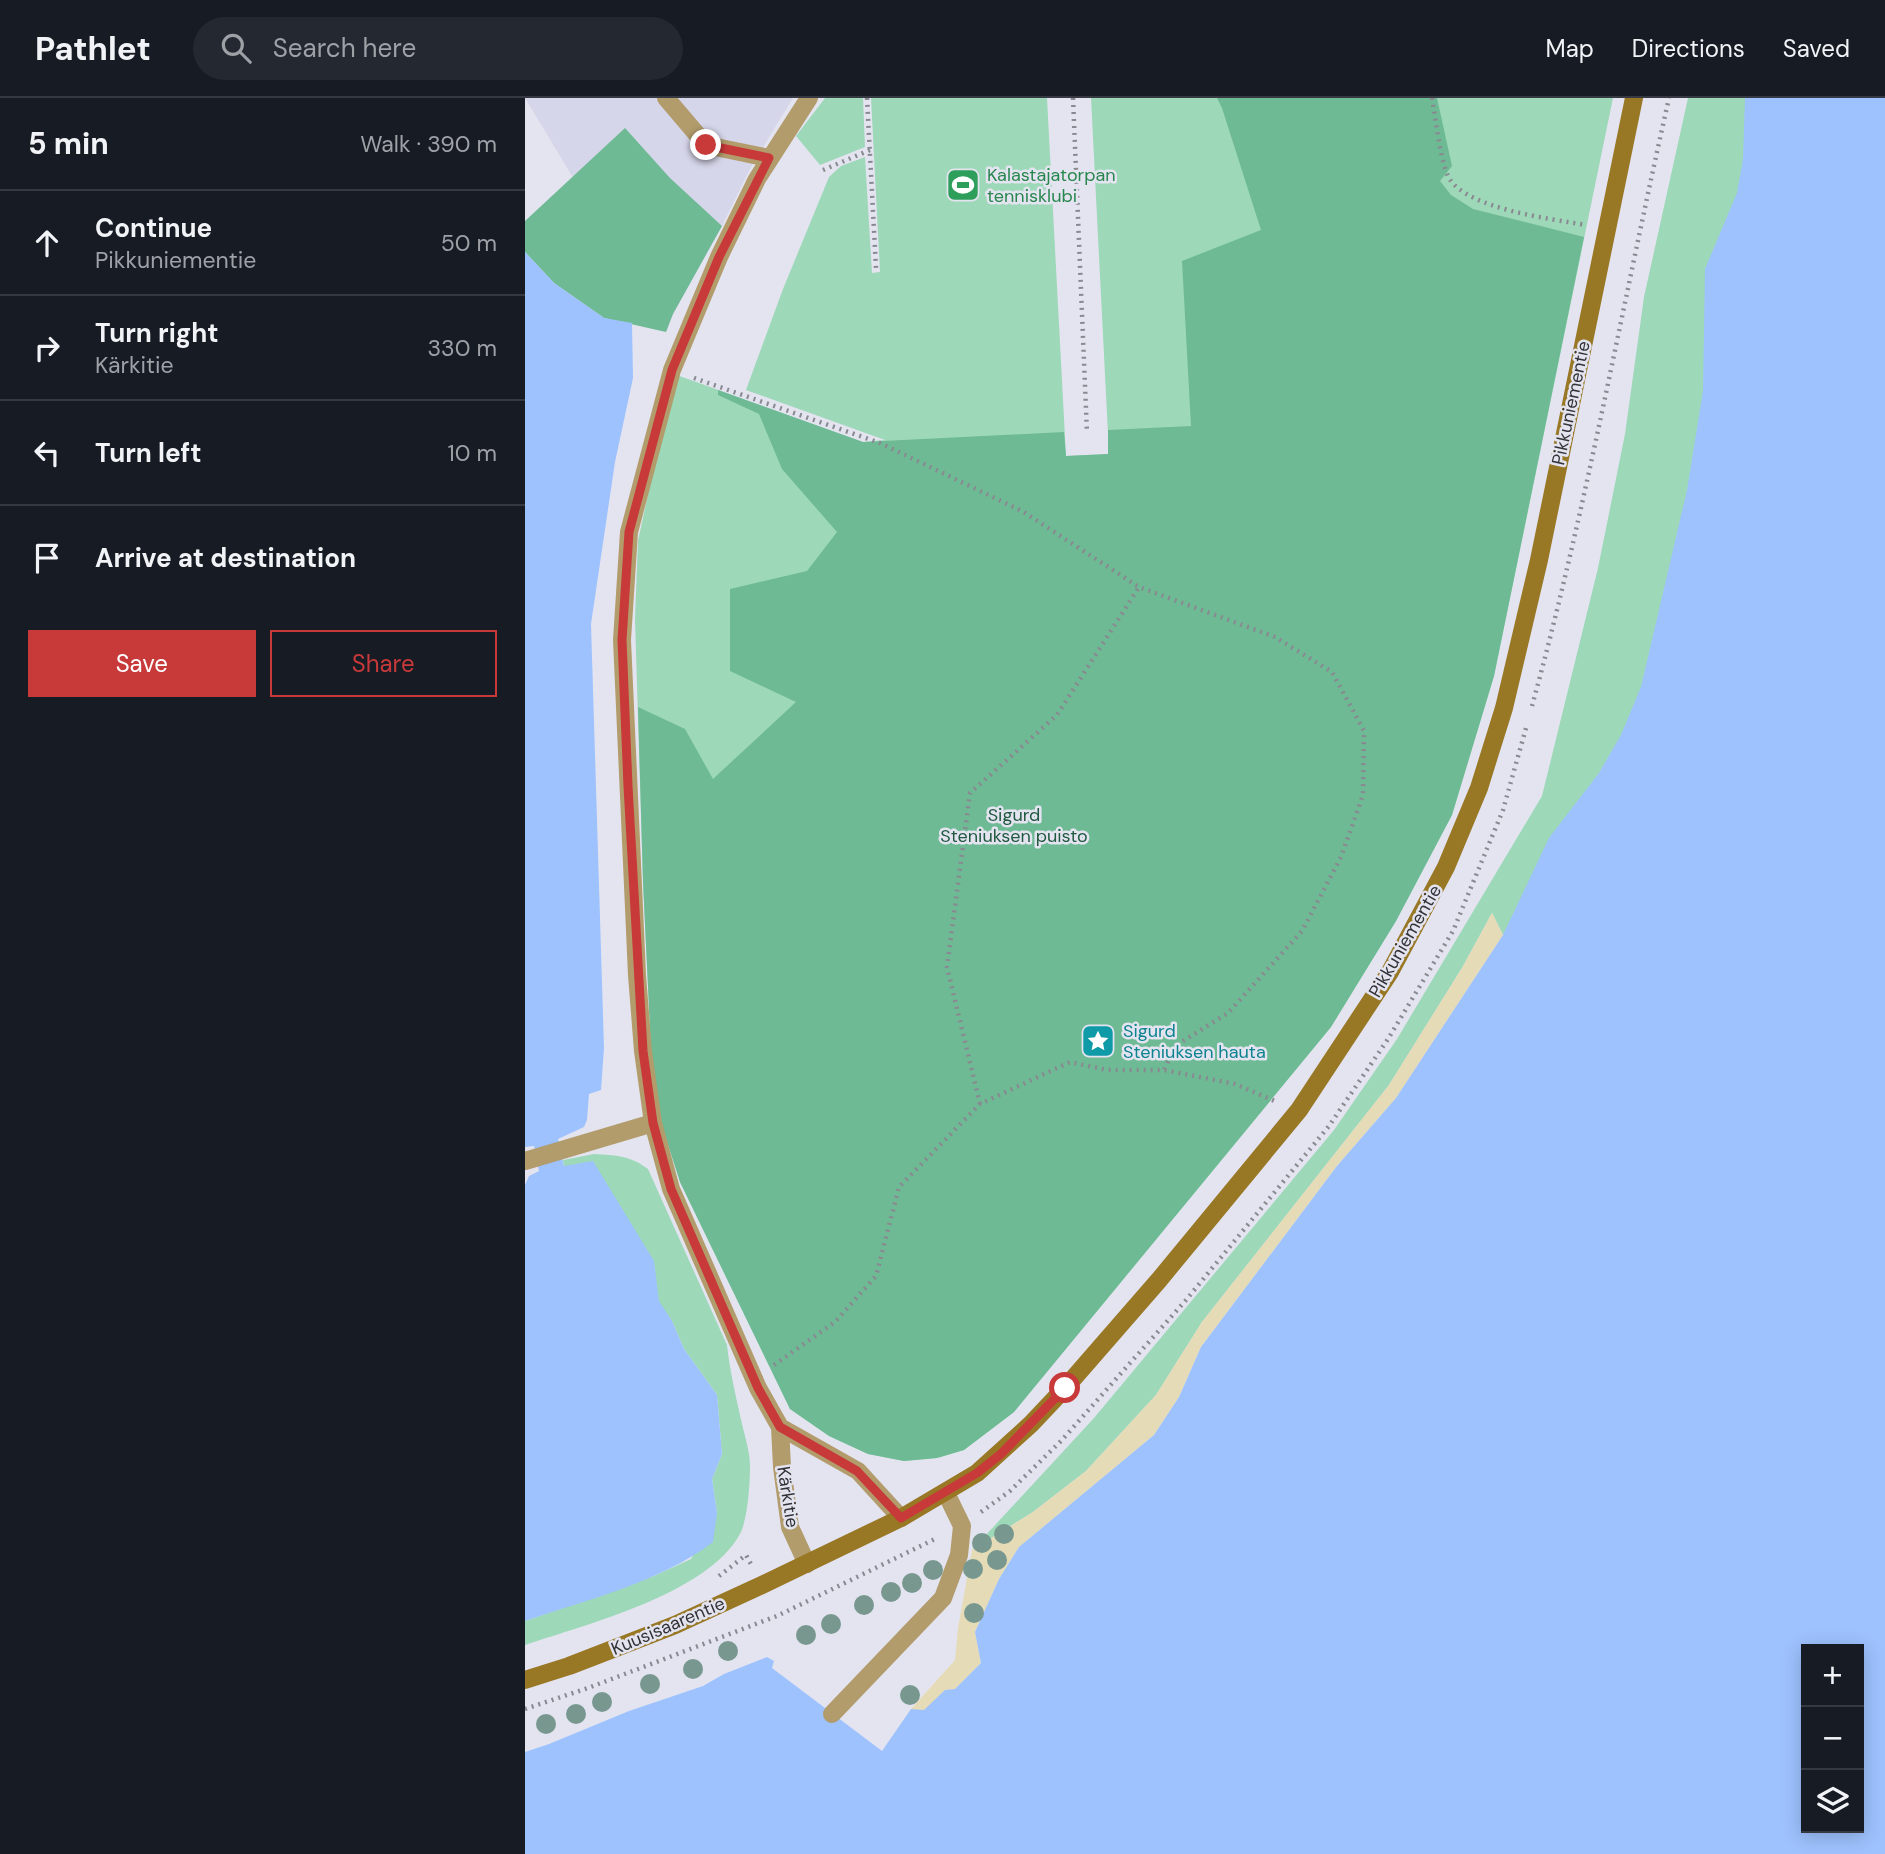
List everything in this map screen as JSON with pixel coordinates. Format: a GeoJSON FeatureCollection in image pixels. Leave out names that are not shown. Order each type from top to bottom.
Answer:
{"type":"FeatureCollection","features":[{"type":"Feature","properties":{"kind":"main road","name":"Pikkuniementie"},"geometry":{"type":"LineString","coordinates":[[807,1564],[946,1493],[1001,1454],[1065,1388],[1159,1280],[1299,1110],[1390,972],[1446,867],[1479,788],[1504,708],[1539,560],[1634,98]]}},
{"type":"Feature","properties":{"kind":"main road","name":"Kuusisaarentie"},"geometry":{"type":"LineString","coordinates":[[525,1680],[675,1625],[807,1564]]}},
{"type":"Feature","properties":{"kind":"street"},"geometry":{"type":"LineString","coordinates":[[666,98],[706,145],[769,158]]}},
{"type":"Feature","properties":{"kind":"street","name":"Kärkitie"},"geometry":{"type":"LineString","coordinates":[[807,1564],[790,1527],[780,1427],[754,1379],[671,1189],[653,1123],[641,1026],[622,640],[629,532],[672,370],[719,257],[769,158],[810,98]]}},
{"type":"Feature","properties":{"kind":"street"},"geometry":{"type":"LineString","coordinates":[[530,1159],[653,1123]]}},
{"type":"Feature","properties":{"kind":"street","name":"Kärkitie"},"geometry":{"type":"LineString","coordinates":[[780,1427],[857,1471],[901,1518]]}},
{"type":"Feature","properties":{"kind":"street"},"geometry":{"type":"LineString","coordinates":[[832,1714],[943,1598],[959,1555],[962,1526],[946,1493]]}},
{"type":"Feature","properties":{"kind":"path"},"geometry":{"type":"LineString","coordinates":[[867,98],[876,268]]}},
{"type":"Feature","properties":{"kind":"path"},"geometry":{"type":"LineString","coordinates":[[1073,98],[1087,433]]}},
{"type":"Feature","properties":{"kind":"path"},"geometry":{"type":"LineString","coordinates":[[1432,98],[1450,179],[1469,197],[1496,207],[1576,223]]}},
{"type":"Feature","properties":{"kind":"path"},"geometry":{"type":"LineString","coordinates":[[525,1709],[588,1688],[777,1616],[962,1526],[1010,1491],[1061,1441],[1195,1290],[1329,1126],[1388,1039],[1453,931],[1503,810],[1548,649],[1597,436],[1638,233],[1669,98]]}},
{"type":"Feature","properties":{"kind":"path"},"geometry":{"type":"LineString","coordinates":[[823,170],[870,150]]}},
{"type":"Feature","properties":{"kind":"path"},"geometry":{"type":"LineString","coordinates":[[672,370],[880,443],[1022,511],[1139,587],[1275,637],[1332,672],[1364,731],[1363,795],[1341,857],[1302,931],[1228,1013],[1175,1046],[1164,1070]]}},
{"type":"Feature","properties":{"kind":"path"},"geometry":{"type":"LineString","coordinates":[[980,1104],[947,967],[970,793],[1057,715],[1139,587]]}},
{"type":"Feature","properties":{"kind":"path"},"geometry":{"type":"LineString","coordinates":[[754,1379],[835,1322],[876,1276],[898,1187],[980,1104],[1070,1062],[1107,1070],[1164,1070],[1235,1084],[1280,1103]]}},
{"type":"Feature","properties":{"kind":"shaded area"},"geometry":{"type":"Polygon","coordinates":[[[525,98],[793,98],[751,167],[666,332],[525,98]]]}},
{"type":"Feature","properties":{"kind":"green space"},"geometry":{"type":"Polygon","coordinates":[[[825,98],[863,98],[865,147],[820,165],[796,136],[825,98]]]}},
{"type":"Feature","properties":{"kind":"green space","name":"Sigurd Steniuksen puisto"},"geometry":{"type":"Polygon","coordinates":[[[871,98],[1047,98],[1066,456],[1109,454],[1091,98],[1613,98],[1494,676],[1452,815],[1396,921],[1331,1027],[1014,1412],[964,1450],[937,1458],[904,1461],[868,1454],[829,1436],[790,1409],[680,1182],[651,1049],[635,619],[638,541],[674,374],[863,442],[885,440],[746,390],[783,289],[829,177],[841,166],[865,157],[872,273],[880,272],[871,98]]]}},
{"type":"Feature","properties":{"kind":"green space","name":"Sigurd Steniuksen puisto"},"geometry":{"type":"Polygon","coordinates":[[[1217,98],[1437,98],[1452,166],[1440,181],[1451,195],[1473,209],[1584,237],[1494,676],[1452,815],[1396,921],[1331,1027],[1014,1412],[964,1450],[937,1458],[904,1461],[868,1454],[829,1436],[790,1409],[680,1182],[659,1117],[651,1049],[638,707],[685,729],[713,779],[796,702],[730,671],[730,589],[807,571],[837,532],[782,469],[759,414],[718,395],[718,390],[863,442],[1064,432],[1066,456],[1108,454],[1108,430],[1191,426],[1182,261],[1261,230],[1217,98]]]}},
{"type":"Feature","properties":{"kind":"green space"},"geometry":{"type":"Polygon","coordinates":[[[1688,98],[1795,98],[1779,538],[1503,935],[1492,913],[1462,968],[1389,1085],[1202,1322],[1156,1395],[1086,1471],[1033,1512],[972,1550],[1094,1418],[1334,1130],[1397,1039],[1542,796],[1598,568],[1625,434],[1644,297],[1688,98]]]}},
{"type":"Feature","properties":{"kind":"green space"},"geometry":{"type":"Polygon","coordinates":[[[625,128],[670,178],[722,226],[673,314],[666,332],[604,318],[554,283],[525,252],[525,221],[625,128]]]}},
{"type":"Feature","properties":{"kind":"green space"},"geometry":{"type":"Polygon","coordinates":[[[594,1154],[623,1157],[648,1169],[727,1345],[749,1455],[747,1510],[740,1534],[724,1555],[701,1574],[643,1604],[525,1645],[525,1621],[654,1576],[691,1559],[717,1513],[712,1479],[722,1454],[717,1395],[684,1349],[672,1321],[564,1166],[563,1160],[594,1154]]]}},
{"type":"Feature","properties":{"kind":"sand"},"geometry":{"type":"Polygon","coordinates":[[[1492,913],[1503,935],[1396,1098],[1337,1166],[1201,1347],[1179,1397],[1154,1435],[1019,1547],[999,1579],[975,1632],[981,1663],[955,1689],[945,1690],[924,1711],[911,1709],[955,1660],[972,1550],[1033,1512],[1086,1471],[1156,1395],[1202,1322],[1389,1085],[1462,968],[1492,913]]]}},
{"type":"Feature","properties":{"kind":"water"},"geometry":{"type":"Polygon","coordinates":[[[1745,98],[1885,98],[1885,1854],[525,1854],[525,1752],[629,1711],[703,1686],[724,1674],[767,1657],[774,1661],[772,1668],[882,1751],[911,1709],[924,1710],[945,1690],[955,1689],[981,1663],[975,1632],[999,1579],[1019,1547],[1154,1435],[1179,1397],[1201,1347],[1337,1166],[1396,1098],[1503,935],[1549,838],[1599,773],[1621,735],[1641,687],[1687,490],[1703,391],[1705,269],[1737,193],[1743,159],[1745,98]]]}},
{"type":"Feature","properties":{"kind":"water"},"geometry":{"type":"Polygon","coordinates":[[[525,252],[554,283],[604,318],[632,323],[633,378],[615,462],[591,624],[604,1048],[601,1090],[589,1094],[584,1127],[558,1139],[564,1166],[593,1161],[654,1261],[659,1301],[672,1321],[684,1349],[717,1395],[722,1454],[712,1479],[717,1513],[713,1542],[670,1569],[525,1621],[525,1185],[529,1176],[539,1171],[534,1146],[525,1147],[525,252]]]}},
{"type":"Feature","properties":{"kind":"place","name":"Kalastajatorpan tennisklubi"},"geometry":{"type":"Point","coordinates":[963,185]}},
{"type":"Feature","properties":{"kind":"place","name":"Sigurd Steniuksen hauta"},"geometry":{"type":"Point","coordinates":[1098,1041]}},
{"type":"Feature","properties":{"kind":"route"},"geometry":{"type":"LineString","coordinates":[[706,145],[769,158],[719,257],[672,370],[629,532],[622,640],[637,975],[643,1051],[653,1123],[671,1189],[758,1388],[780,1427],[857,1471],[901,1518],[946,1493],[1001,1454],[1065,1388]]}}]}
